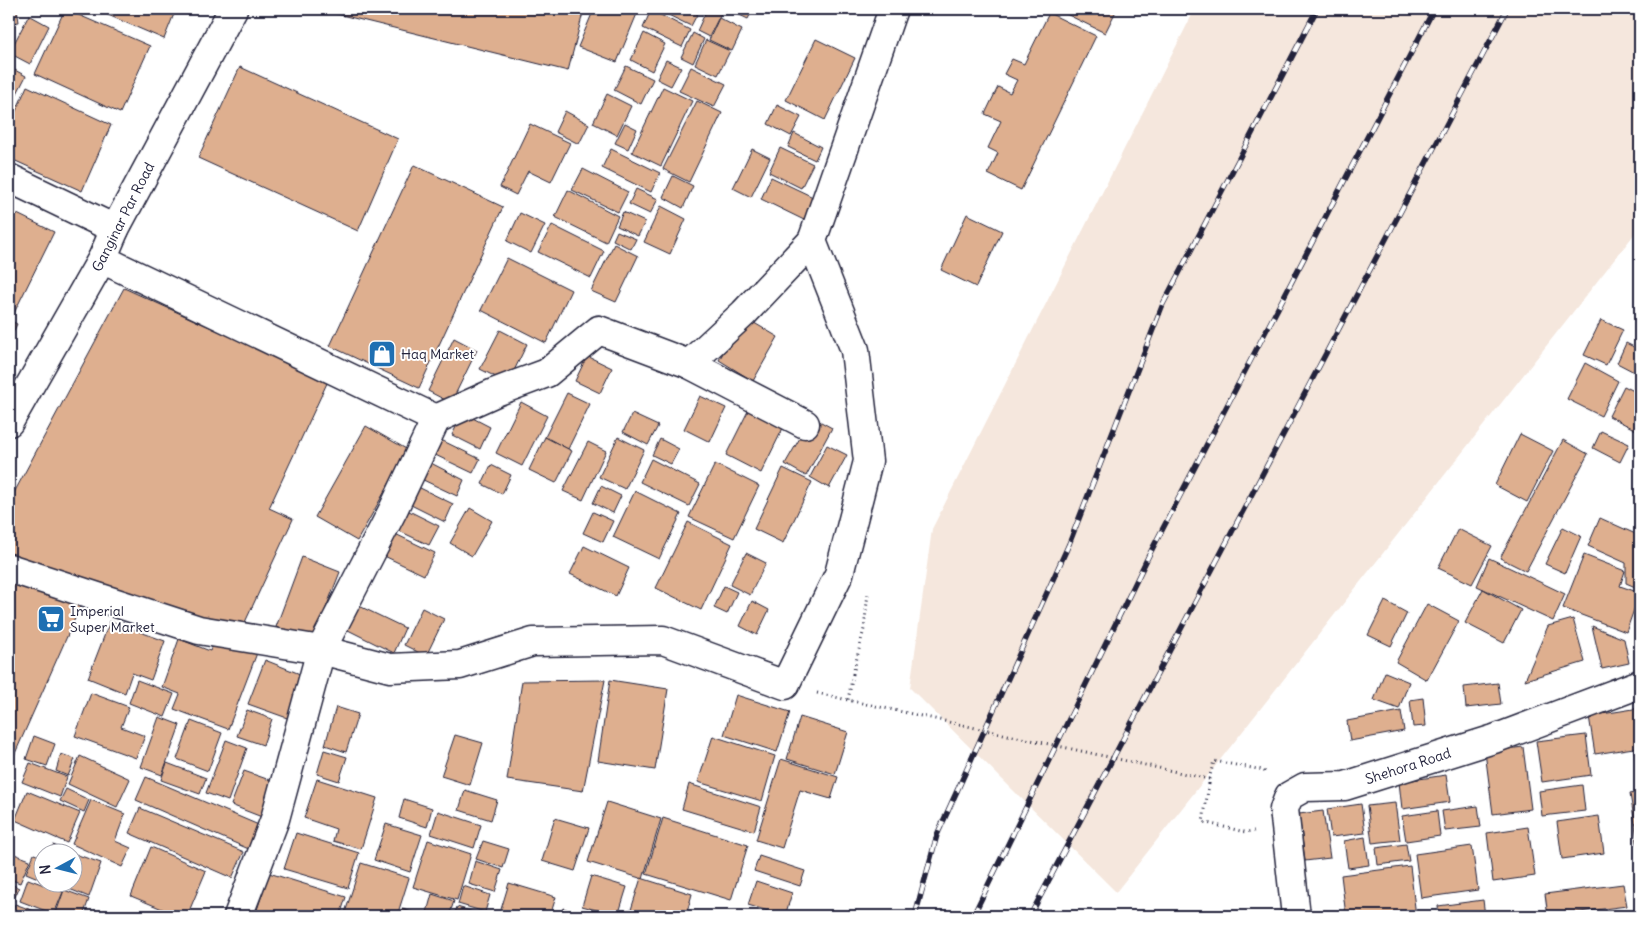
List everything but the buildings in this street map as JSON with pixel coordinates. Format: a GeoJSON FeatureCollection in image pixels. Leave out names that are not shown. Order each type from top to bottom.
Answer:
{"type":"FeatureCollection","features":[{"type":"Feature","properties":{"kind":"street","name":"Ganginar Par Road"},"geometry":{"type":"LineString","coordinates":[[9,422],[102,259],[115,229],[233,9]]}},
{"type":"Feature","properties":{"kind":"street"},"geometry":{"type":"LineString","coordinates":[[689,364],[744,313],[812,242],[893,9]]}},
{"type":"Feature","properties":{"kind":"street"},"geometry":{"type":"LineString","coordinates":[[9,178],[115,229]]}},
{"type":"Feature","properties":{"kind":"street"},"geometry":{"type":"LineString","coordinates":[[9,568],[199,630],[321,650],[390,668],[460,665],[533,642],[663,640],[785,685],[839,574],[868,461],[855,350],[812,242]]}},
{"type":"Feature","properties":{"kind":"street"},"geometry":{"type":"LineString","coordinates":[[102,259],[436,419]]}},
{"type":"Feature","properties":{"kind":"street"},"geometry":{"type":"LineString","coordinates":[[238,916],[275,819],[321,650],[393,510],[436,419],[496,392],[547,373],[599,330],[689,364],[805,424]]}},
{"type":"Feature","properties":{"kind":"street","name":"Shehora Road"},"geometry":{"type":"LineString","coordinates":[[1296,916],[1284,809],[1289,796],[1305,787],[1345,786],[1494,739],[1640,684]]}},
{"type":"Feature","properties":{"kind":"path"},"geometry":{"type":"LineString","coordinates":[[848,700],[864,629]]}},
{"type":"Feature","properties":{"kind":"path"},"geometry":{"type":"LineString","coordinates":[[815,692],[1210,779]]}},
{"type":"Feature","properties":{"kind":"path"},"geometry":{"type":"LineString","coordinates":[[1245,832],[1203,822],[1214,761],[1263,770]]}},
{"type":"Feature","properties":{"kind":"shaded area"},"geometry":{"type":"Polygon","coordinates":[[[1195,9],[1640,9],[1640,227],[1116,892],[910,688],[932,529],[1195,9]]]}},
{"type":"Feature","properties":{"kind":"railway"},"geometry":{"type":"LineString","coordinates":[[915,916],[937,835],[1069,544],[1163,304],[1317,9]]}},
{"type":"Feature","properties":{"kind":"railway"},"geometry":{"type":"LineString","coordinates":[[973,916],[1148,557],[1434,9]]}},
{"type":"Feature","properties":{"kind":"railway"},"geometry":{"type":"LineString","coordinates":[[1030,916],[1507,9]]}},
{"type":"Feature","properties":{"kind":"place","name":"Haq Market"},"geometry":{"type":"Point","coordinates":[382,354]}},
{"type":"Feature","properties":{"kind":"place","name":"Imperial Super Market"},"geometry":{"type":"Point","coordinates":[51,619]}}]}
